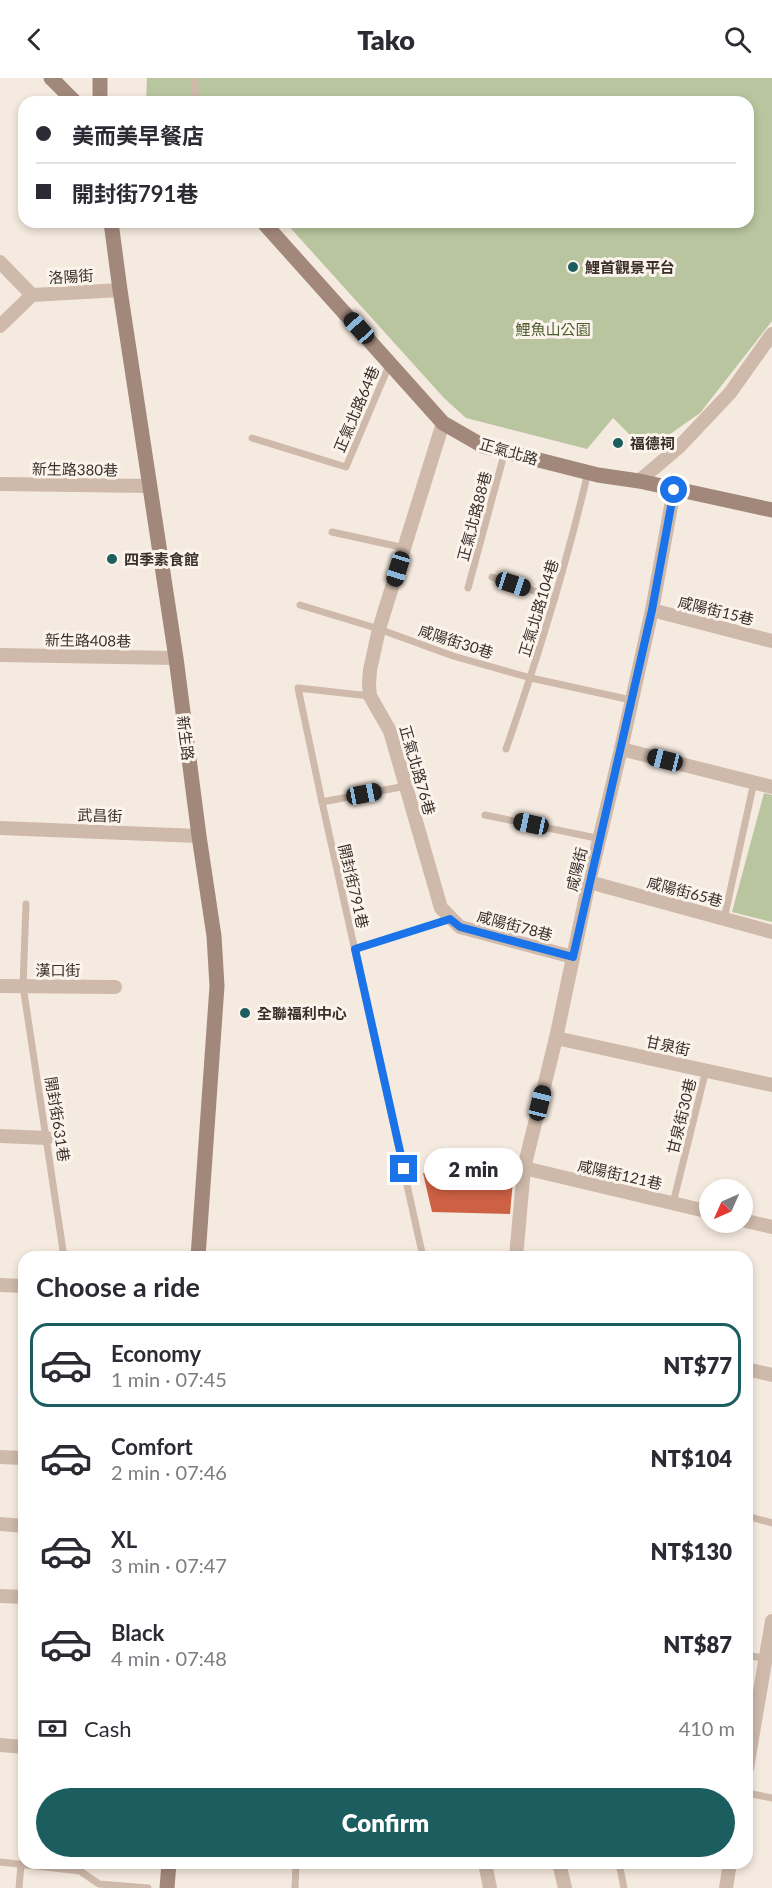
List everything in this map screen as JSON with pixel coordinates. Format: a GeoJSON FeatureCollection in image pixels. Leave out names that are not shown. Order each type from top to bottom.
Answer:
{"type":"FeatureCollection","features":[{"type":"Feature","properties":{"kind":"street"},"geometry":{"type":"LineString","coordinates":[[51,78],[69,96]]}},
{"type":"Feature","properties":{"kind":"street"},"geometry":{"type":"LineString","coordinates":[[100,78],[100,96]]}},
{"type":"Feature","properties":{"kind":"street","name":"新生路"},"geometry":{"type":"LineString","coordinates":[[112,228],[176,658],[214,936],[217,986],[198,1251]]}},
{"type":"Feature","properties":{"kind":"street","name":"正氣北路"},"geometry":{"type":"LineString","coordinates":[[268,228],[443,423],[483,446],[588,472],[772,510]]}},
{"type":"Feature","properties":{"kind":"street"},"geometry":{"type":"LineString","coordinates":[[0,262],[32,295]]}},
{"type":"Feature","properties":{"kind":"street","name":"洛陽街"},"geometry":{"type":"LineString","coordinates":[[0,326],[32,295],[120,290]]}},
{"type":"Feature","properties":{"kind":"street"},"geometry":{"type":"LineString","coordinates":[[639,481],[679,447],[730,393],[772,334]]}},
{"type":"Feature","properties":{"kind":"street"},"geometry":{"type":"LineString","coordinates":[[370,696],[370,670],[380,629],[443,423]]}},
{"type":"Feature","properties":{"kind":"street","name":"新生路380巷"},"geometry":{"type":"LineString","coordinates":[[0,484],[150,486]]}},
{"type":"Feature","properties":{"kind":"street","name":"咸陽街"},"geometry":{"type":"LineString","coordinates":[[517,1251],[524,1168],[556,1038],[589,882],[601,839],[652,610],[674,490]]}},
{"type":"Feature","properties":{"kind":"street","name":"咸陽街15巷"},"geometry":{"type":"LineString","coordinates":[[652,610],[772,641]]}},
{"type":"Feature","properties":{"kind":"street","name":"新生路408巷"},"geometry":{"type":"LineString","coordinates":[[0,655],[176,658]]}},
{"type":"Feature","properties":{"kind":"street","name":"正氣北路76巷"},"geometry":{"type":"LineString","coordinates":[[370,696],[390,731],[436,895],[441,908],[450,919]]}},
{"type":"Feature","properties":{"kind":"street"},"geometry":{"type":"LineString","coordinates":[[621,749],[772,787]]}},
{"type":"Feature","properties":{"kind":"street","name":"武昌街"},"geometry":{"type":"LineString","coordinates":[[0,828],[199,836]]}},
{"type":"Feature","properties":{"kind":"street","name":"咸陽街65巷"},"geometry":{"type":"LineString","coordinates":[[589,882],[772,932]]}},
{"type":"Feature","properties":{"kind":"street","name":"咸陽街78巷"},"geometry":{"type":"LineString","coordinates":[[450,919],[460,927],[573,957]]}},
{"type":"Feature","properties":{"kind":"street","name":"漢口街"},"geometry":{"type":"LineString","coordinates":[[0,986],[115,987]]}},
{"type":"Feature","properties":{"kind":"street","name":"甘泉街"},"geometry":{"type":"LineString","coordinates":[[556,1038],[772,1084]]}},
{"type":"Feature","properties":{"kind":"street"},"geometry":{"type":"LineString","coordinates":[[0,1136],[47,1138]]}},
{"type":"Feature","properties":{"kind":"street","name":"咸陽街121巷"},"geometry":{"type":"LineString","coordinates":[[524,1168],[699,1209]]}},
{"type":"Feature","properties":{"kind":"street"},"geometry":{"type":"LineString","coordinates":[[753,1223],[772,1227]]}},
{"type":"Feature","properties":{"kind":"street"},"geometry":{"type":"LineString","coordinates":[[0,1285],[18,1286]]}},
{"type":"Feature","properties":{"kind":"street"},"geometry":{"type":"LineString","coordinates":[[753,1370],[772,1375]]}},
{"type":"Feature","properties":{"kind":"street"},"geometry":{"type":"LineString","coordinates":[[0,1457],[18,1458]]}},
{"type":"Feature","properties":{"kind":"street"},"geometry":{"type":"LineString","coordinates":[[0,1524],[18,1526]]}},
{"type":"Feature","properties":{"kind":"street"},"geometry":{"type":"LineString","coordinates":[[0,1596],[18,1598]]}},
{"type":"Feature","properties":{"kind":"street"},"geometry":{"type":"LineString","coordinates":[[753,1739],[769,1660],[772,1621]]}},
{"type":"Feature","properties":{"kind":"street"},"geometry":{"type":"LineString","coordinates":[[0,1745],[18,1746]]}},
{"type":"Feature","properties":{"kind":"street"},"geometry":{"type":"LineString","coordinates":[[168,1888],[169,1869]]}},
{"type":"Feature","properties":{"kind":"street"},"geometry":{"type":"LineString","coordinates":[[486,1869],[490,1888]]}},
{"type":"Feature","properties":{"kind":"street"},"geometry":{"type":"LineString","coordinates":[[560,1869],[565,1888]]}},
{"type":"Feature","properties":{"kind":"street"},"geometry":{"type":"LineString","coordinates":[[726,1888],[729,1869]]}},
{"type":"Feature","properties":{"kind":"lane"},"geometry":{"type":"LineString","coordinates":[[194,78],[196,96]]}},
{"type":"Feature","properties":{"kind":"lane","name":"正氣北路64巷"},"geometry":{"type":"LineString","coordinates":[[252,438],[346,467],[391,363]]}},
{"type":"Feature","properties":{"kind":"lane","name":"正氣北路88巷"},"geometry":{"type":"LineString","coordinates":[[468,588],[505,451]]}},
{"type":"Feature","properties":{"kind":"lane","name":"正氣北路104巷"},"geometry":{"type":"LineString","coordinates":[[506,749],[531,678],[571,546],[588,472]]}},
{"type":"Feature","properties":{"kind":"lane"},"geometry":{"type":"LineString","coordinates":[[332,532],[405,548]]}},
{"type":"Feature","properties":{"kind":"lane"},"geometry":{"type":"LineString","coordinates":[[492,577],[555,598]]}},
{"type":"Feature","properties":{"kind":"lane","name":"咸陽街30巷"},"geometry":{"type":"LineString","coordinates":[[300,605],[380,629],[453,656],[531,678],[631,700]]}},
{"type":"Feature","properties":{"kind":"lane","name":"開封街791巷"},"geometry":{"type":"LineString","coordinates":[[370,696],[298,688],[422,1251]]}},
{"type":"Feature","properties":{"kind":"lane"},"geometry":{"type":"LineString","coordinates":[[724,919],[754,782]]}},
{"type":"Feature","properties":{"kind":"lane"},"geometry":{"type":"LineString","coordinates":[[322,802],[406,786]]}},
{"type":"Feature","properties":{"kind":"lane"},"geometry":{"type":"LineString","coordinates":[[485,815],[601,839]]}},
{"type":"Feature","properties":{"kind":"lane","name":"開封街631巷"},"geometry":{"type":"LineString","coordinates":[[26,904],[23,986],[63,1251]]}},
{"type":"Feature","properties":{"kind":"lane"},"geometry":{"type":"LineString","coordinates":[[355,949],[450,919]]}},
{"type":"Feature","properties":{"kind":"lane","name":"甘泉街30巷"},"geometry":{"type":"LineString","coordinates":[[673,1203],[706,1070]]}},
{"type":"Feature","properties":{"kind":"lane"},"geometry":{"type":"LineString","coordinates":[[753,1518],[772,1523]]}},
{"type":"Feature","properties":{"kind":"lane"},"geometry":{"type":"LineString","coordinates":[[753,1656],[769,1660]]}},
{"type":"Feature","properties":{"kind":"lane"},"geometry":{"type":"LineString","coordinates":[[753,1793],[772,1798]]}},
{"type":"Feature","properties":{"kind":"lane"},"geometry":{"type":"LineString","coordinates":[[0,1862],[18,1864]]}},
{"type":"Feature","properties":{"kind":"lane"},"geometry":{"type":"LineString","coordinates":[[19,1888],[21,1869]]}},
{"type":"Feature","properties":{"kind":"lane"},"geometry":{"type":"LineString","coordinates":[[63,1869],[80,1871],[99,1884],[148,1888]]}},
{"type":"Feature","properties":{"kind":"lane"},"geometry":{"type":"LineString","coordinates":[[295,1888],[296,1869]]}},
{"type":"Feature","properties":{"kind":"lane"},"geometry":{"type":"LineString","coordinates":[[620,1869],[624,1888]]}},
{"type":"Feature","properties":{"kind":"green space","name":"鯉魚山公園"},"geometry":{"type":"Polygon","coordinates":[[[147,78],[772,78],[772,321],[700,413],[646,451],[613,418],[587,449],[466,418],[444,398],[290,228],[754,228],[754,96],[146,96],[147,78]]]}},
{"type":"Feature","properties":{"kind":"green space"},"geometry":{"type":"Polygon","coordinates":[[[764,793],[772,795],[772,922],[732,912],[764,793]]]}},
{"type":"Feature","properties":{"kind":"building"},"geometry":{"type":"Polygon","coordinates":[[[448,1162],[469,1165],[469,1178],[513,1180],[510,1214],[432,1212],[423,1173],[449,1175],[448,1162]]]}},
{"type":"Feature","properties":{"kind":"place","name":"鯉首觀景平台"},"geometry":{"type":"Point","coordinates":[573,267]}},
{"type":"Feature","properties":{"kind":"place","name":"福德祠"},"geometry":{"type":"Point","coordinates":[618,443]}},
{"type":"Feature","properties":{"kind":"place","name":"四季素食館"},"geometry":{"type":"Point","coordinates":[112,559]}},
{"type":"Feature","properties":{"kind":"place","name":"全聯福利中心"},"geometry":{"type":"Point","coordinates":[245,1013]}},
{"type":"Feature","properties":{"kind":"route"},"geometry":{"type":"LineString","coordinates":[[404,1169],[355,949],[450,919],[460,927],[573,957],[652,610],[674,490]]}}]}
